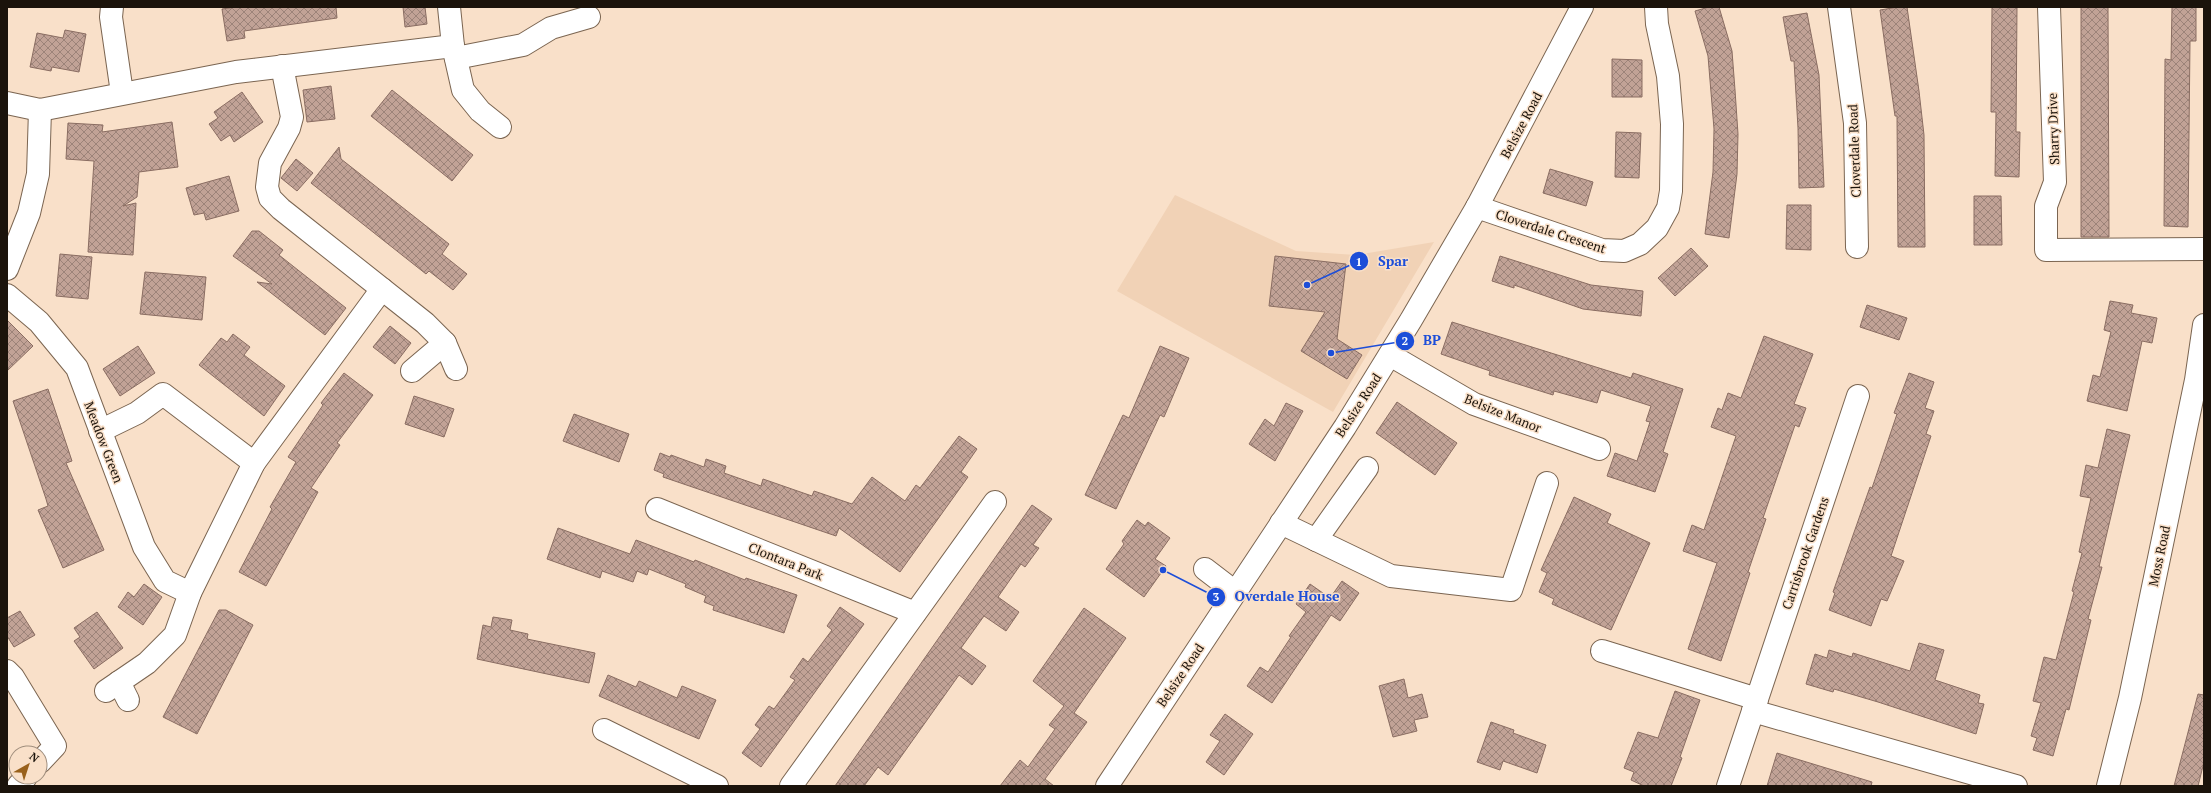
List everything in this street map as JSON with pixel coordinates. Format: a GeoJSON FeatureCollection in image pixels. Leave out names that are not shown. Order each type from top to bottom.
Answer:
{"type":"FeatureCollection","features":[{"type":"Feature","properties":{"kind":"street"},"geometry":{"type":"LineString","coordinates":[[112,7],[111,17],[122,93]]}},
{"type":"Feature","properties":{"kind":"street"},"geometry":{"type":"LineString","coordinates":[[449,7],[455,52],[463,90],[480,111],[500,127]]}},
{"type":"Feature","properties":{"kind":"street","name":"Belsize Road"},"geometry":{"type":"LineString","coordinates":[[1106,786],[1281,523],[1390,355],[1477,207],[1582,7]]}},
{"type":"Feature","properties":{"kind":"street","name":"Cloverdale Crescent"},"geometry":{"type":"LineString","coordinates":[[1477,207],[1602,250],[1624,251],[1640,244],[1657,228],[1668,208],[1671,191],[1672,124],[1668,76],[1657,24],[1656,7]]}},
{"type":"Feature","properties":{"kind":"street","name":"Cloverdale Road"},"geometry":{"type":"LineString","coordinates":[[1839,7],[1855,123],[1857,247]]}},
{"type":"Feature","properties":{"kind":"street","name":"Sharry Drive"},"geometry":{"type":"LineString","coordinates":[[2049,7],[2055,182],[2046,206],[2046,250],[2204,249]]}},
{"type":"Feature","properties":{"kind":"street"},"geometry":{"type":"LineString","coordinates":[[7,103],[40,110],[236,72],[282,66],[523,45],[551,28],[589,17]]}},
{"type":"Feature","properties":{"kind":"street"},"geometry":{"type":"LineString","coordinates":[[282,66],[292,117],[289,128],[270,163],[267,187],[270,198],[280,209],[425,323],[445,343],[456,369]]}},
{"type":"Feature","properties":{"kind":"street"},"geometry":{"type":"LineString","coordinates":[[7,269],[29,213],[38,174],[40,110]]}},
{"type":"Feature","properties":{"kind":"street"},"geometry":{"type":"LineString","coordinates":[[118,691],[174,634],[190,593],[254,463],[382,289]]}},
{"type":"Feature","properties":{"kind":"street","name":"Meadow Green"},"geometry":{"type":"LineString","coordinates":[[7,295],[39,322],[77,368],[144,546],[165,581],[190,593]]}},
{"type":"Feature","properties":{"kind":"street","name":"Moss Road"},"geometry":{"type":"LineString","coordinates":[[2108,786],[2130,698],[2200,381],[2204,326]]}},
{"type":"Feature","properties":{"kind":"street"},"geometry":{"type":"LineString","coordinates":[[412,371],[445,343]]}},
{"type":"Feature","properties":{"kind":"street","name":"Belsize Manor"},"geometry":{"type":"LineString","coordinates":[[1390,355],[1474,404],[1599,449]]}},
{"type":"Feature","properties":{"kind":"street"},"geometry":{"type":"LineString","coordinates":[[100,431],[137,413],[163,394],[254,463]]}},
{"type":"Feature","properties":{"kind":"street","name":"Carrisbrook Gardens"},"geometry":{"type":"LineString","coordinates":[[1728,786],[1858,396]]}},
{"type":"Feature","properties":{"kind":"street"},"geometry":{"type":"LineString","coordinates":[[1316,540],[1367,468]]}},
{"type":"Feature","properties":{"kind":"street"},"geometry":{"type":"LineString","coordinates":[[1281,523],[1391,576],[1511,590],[1547,483]]}},
{"type":"Feature","properties":{"kind":"street"},"geometry":{"type":"LineString","coordinates":[[791,786],[995,502]]}},
{"type":"Feature","properties":{"kind":"street","name":"Clontara Park"},"geometry":{"type":"LineString","coordinates":[[657,509],[915,613]]}},
{"type":"Feature","properties":{"kind":"street"},"geometry":{"type":"LineString","coordinates":[[1205,569],[1235,592]]}},
{"type":"Feature","properties":{"kind":"street"},"geometry":{"type":"LineString","coordinates":[[1602,651],[1755,705],[2016,786]]}},
{"type":"Feature","properties":{"kind":"street"},"geometry":{"type":"LineString","coordinates":[[7,672],[13,677],[55,746],[48,753]]}},
{"type":"Feature","properties":{"kind":"street"},"geometry":{"type":"LineString","coordinates":[[604,730],[717,786]]}},
{"type":"Feature","properties":{"kind":"shaded area"},"geometry":{"type":"Polygon","coordinates":[[[1175,195],[1296,251],[1356,255],[1434,242],[1333,412],[1117,291],[1175,195]]]}},
{"type":"Feature","properties":{"kind":"building"},"geometry":{"type":"Polygon","coordinates":[[[236,7],[336,7],[337,18],[244,31],[245,38],[227,41],[222,9],[236,7]]]}},
{"type":"Feature","properties":{"kind":"building"},"geometry":{"type":"Polygon","coordinates":[[[403,7],[425,7],[427,24],[405,27],[403,7]]]}},
{"type":"Feature","properties":{"kind":"building"},"geometry":{"type":"Polygon","coordinates":[[[1709,7],[1719,7],[1732,51],[1738,134],[1737,174],[1729,238],[1705,234],[1713,172],[1714,129],[1708,56],[1695,11],[1709,7]]]}},
{"type":"Feature","properties":{"kind":"building"},"geometry":{"type":"Polygon","coordinates":[[[1907,7],[1924,135],[1925,247],[1898,247],[1897,116],[1895,116],[1880,10],[1907,7]]]}},
{"type":"Feature","properties":{"kind":"building"},"geometry":{"type":"Polygon","coordinates":[[[1992,7],[2017,7],[2016,132],[2020,132],[2019,177],[1995,176],[1996,112],[1991,112],[1992,7]]]}},
{"type":"Feature","properties":{"kind":"building"},"geometry":{"type":"Polygon","coordinates":[[[2081,7],[2108,7],[2109,237],[2081,237],[2081,7]]]}},
{"type":"Feature","properties":{"kind":"building"},"geometry":{"type":"Polygon","coordinates":[[[2172,7],[2196,7],[2196,41],[2190,41],[2188,227],[2164,226],[2165,59],[2171,60],[2172,7]]]}},
{"type":"Feature","properties":{"kind":"building"},"geometry":{"type":"Polygon","coordinates":[[[1807,13],[1819,75],[1824,187],[1799,188],[1798,128],[1794,61],[1791,61],[1783,17],[1807,13]]]}},
{"type":"Feature","properties":{"kind":"building"},"geometry":{"type":"Polygon","coordinates":[[[65,30],[86,34],[79,72],[52,67],[51,71],[30,67],[37,33],[63,38],[65,30]]]}},
{"type":"Feature","properties":{"kind":"building"},"geometry":{"type":"Polygon","coordinates":[[[1612,59],[1642,60],[1642,97],[1612,97],[1612,59]]]}},
{"type":"Feature","properties":{"kind":"building"},"geometry":{"type":"Polygon","coordinates":[[[331,86],[335,119],[307,122],[303,90],[331,86]]]}},
{"type":"Feature","properties":{"kind":"building"},"geometry":{"type":"Polygon","coordinates":[[[392,90],[473,155],[452,181],[371,116],[392,90]]]}},
{"type":"Feature","properties":{"kind":"building"},"geometry":{"type":"Polygon","coordinates":[[[242,92],[263,122],[234,142],[230,135],[221,141],[209,124],[218,118],[214,112],[242,92]]]}},
{"type":"Feature","properties":{"kind":"building"},"geometry":{"type":"Polygon","coordinates":[[[172,122],[178,167],[139,172],[137,197],[123,206],[136,203],[133,255],[88,252],[94,161],[66,159],[68,123],[103,125],[102,132],[172,122]]]}},
{"type":"Feature","properties":{"kind":"building"},"geometry":{"type":"Polygon","coordinates":[[[1616,132],[1641,133],[1639,178],[1615,177],[1616,132]]]}},
{"type":"Feature","properties":{"kind":"building"},"geometry":{"type":"Polygon","coordinates":[[[339,147],[341,159],[449,244],[442,254],[467,274],[453,290],[429,271],[426,274],[311,183],[339,147]]]}},
{"type":"Feature","properties":{"kind":"building"},"geometry":{"type":"Polygon","coordinates":[[[296,159],[313,173],[297,191],[281,178],[296,159]]]}},
{"type":"Feature","properties":{"kind":"building"},"geometry":{"type":"Polygon","coordinates":[[[1550,169],[1593,182],[1586,206],[1543,193],[1550,169]]]}},
{"type":"Feature","properties":{"kind":"building"},"geometry":{"type":"Polygon","coordinates":[[[229,176],[239,211],[206,220],[204,213],[194,215],[186,188],[229,176]]]}},
{"type":"Feature","properties":{"kind":"building"},"geometry":{"type":"Polygon","coordinates":[[[1974,196],[2001,196],[2002,245],[1974,245],[1974,196]]]}},
{"type":"Feature","properties":{"kind":"building"},"geometry":{"type":"Polygon","coordinates":[[[1787,205],[1811,205],[1811,250],[1786,249],[1787,205]]]}},
{"type":"Feature","properties":{"kind":"building"},"geometry":{"type":"Polygon","coordinates":[[[252,231],[259,231],[283,250],[279,255],[346,308],[325,335],[257,282],[272,284],[233,256],[252,231]]]}},
{"type":"Feature","properties":{"kind":"building"},"geometry":{"type":"Polygon","coordinates":[[[1691,248],[1708,266],[1675,296],[1658,278],[1691,248]]]}},
{"type":"Feature","properties":{"kind":"building"},"geometry":{"type":"Polygon","coordinates":[[[60,254],[92,257],[88,299],[56,296],[60,254]]]}},
{"type":"Feature","properties":{"kind":"building"},"geometry":{"type":"Polygon","coordinates":[[[1275,256],[1346,264],[1337,339],[1362,355],[1347,379],[1301,351],[1325,312],[1269,306],[1275,256]]]}},
{"type":"Feature","properties":{"kind":"building"},"geometry":{"type":"Polygon","coordinates":[[[1500,256],[1591,285],[1643,291],[1641,316],[1583,309],[1514,285],[1514,288],[1492,281],[1500,256]]]}},
{"type":"Feature","properties":{"kind":"building"},"geometry":{"type":"Polygon","coordinates":[[[145,272],[206,277],[202,320],[140,314],[145,272]]]}},
{"type":"Feature","properties":{"kind":"building"},"geometry":{"type":"Polygon","coordinates":[[[2110,301],[2133,305],[2131,313],[2157,318],[2152,343],[2142,341],[2127,411],[2087,401],[2093,375],[2100,377],[2111,332],[2104,330],[2110,301]]]}},
{"type":"Feature","properties":{"kind":"building"},"geometry":{"type":"Polygon","coordinates":[[[1867,305],[1907,318],[1899,340],[1860,327],[1867,305]]]}},
{"type":"Feature","properties":{"kind":"building"},"geometry":{"type":"Polygon","coordinates":[[[7,320],[33,346],[7,371],[7,320]]]}},
{"type":"Feature","properties":{"kind":"building"},"geometry":{"type":"Polygon","coordinates":[[[1452,322],[1631,378],[1633,373],[1683,389],[1663,452],[1668,454],[1655,492],[1607,476],[1615,453],[1637,461],[1650,422],[1646,421],[1651,406],[1601,390],[1597,403],[1554,391],[1553,395],[1489,375],[1490,371],[1441,354],[1452,322]]]}},
{"type":"Feature","properties":{"kind":"building"},"geometry":{"type":"Polygon","coordinates":[[[390,326],[411,343],[395,364],[373,347],[390,326]]]}},
{"type":"Feature","properties":{"kind":"building"},"geometry":{"type":"Polygon","coordinates":[[[233,334],[250,347],[244,355],[285,386],[264,416],[199,365],[221,338],[227,342],[233,334]]]}},
{"type":"Feature","properties":{"kind":"building"},"geometry":{"type":"Polygon","coordinates":[[[1764,336],[1813,354],[1794,404],[1806,408],[1799,427],[1795,425],[1763,518],[1766,519],[1721,661],[1688,649],[1717,563],[1683,551],[1692,525],[1704,530],[1736,436],[1711,427],[1718,408],[1722,410],[1728,393],[1741,398],[1764,336]]]}},
{"type":"Feature","properties":{"kind":"building"},"geometry":{"type":"Polygon","coordinates":[[[138,346],[155,373],[120,396],[103,369],[138,346]]]}},
{"type":"Feature","properties":{"kind":"building"},"geometry":{"type":"Polygon","coordinates":[[[1160,346],[1189,358],[1164,417],[1160,415],[1116,509],[1085,495],[1123,415],[1129,418],[1160,346]]]}},
{"type":"Feature","properties":{"kind":"building"},"geometry":{"type":"Polygon","coordinates":[[[344,373],[373,395],[337,443],[340,445],[311,488],[318,492],[266,586],[239,572],[272,509],[270,507],[296,462],[288,457],[323,405],[321,403],[344,373]]]}},
{"type":"Feature","properties":{"kind":"building"},"geometry":{"type":"Polygon","coordinates":[[[1909,373],[1934,382],[1925,408],[1934,411],[1926,434],[1931,436],[1891,556],[1904,561],[1887,601],[1881,599],[1871,626],[1829,610],[1835,593],[1833,592],[1870,487],[1872,488],[1897,414],[1894,413],[1909,373]]]}},
{"type":"Feature","properties":{"kind":"building"},"geometry":{"type":"Polygon","coordinates":[[[48,389],[72,461],[66,463],[104,550],[63,568],[38,510],[48,506],[13,401],[48,389]]]}},
{"type":"Feature","properties":{"kind":"building"},"geometry":{"type":"Polygon","coordinates":[[[414,396],[454,409],[444,437],[405,424],[414,396]]]}},
{"type":"Feature","properties":{"kind":"building"},"geometry":{"type":"Polygon","coordinates":[[[1397,402],[1457,443],[1435,475],[1376,433],[1397,402]]]}},
{"type":"Feature","properties":{"kind":"building"},"geometry":{"type":"Polygon","coordinates":[[[1286,403],[1303,411],[1275,461],[1249,444],[1265,419],[1274,426],[1286,403]]]}},
{"type":"Feature","properties":{"kind":"building"},"geometry":{"type":"Polygon","coordinates":[[[574,414],[629,434],[619,462],[563,441],[574,414]]]}},
{"type":"Feature","properties":{"kind":"building"},"geometry":{"type":"Polygon","coordinates":[[[2107,429],[2130,435],[2099,567],[2102,567],[2088,619],[2091,620],[2069,710],[2066,709],[2053,756],[2033,750],[2037,738],[2031,736],[2041,703],[2033,701],[2044,657],[2056,660],[2074,592],[2072,591],[2082,553],[2079,552],[2091,498],[2080,496],[2086,465],[2098,468],[2107,429]]]}},
{"type":"Feature","properties":{"kind":"building"},"geometry":{"type":"Polygon","coordinates":[[[959,436],[977,449],[961,472],[968,477],[900,572],[839,528],[836,536],[663,477],[664,474],[654,470],[660,453],[670,457],[671,455],[704,467],[706,459],[726,466],[724,473],[761,486],[763,479],[812,496],[814,491],[852,504],[872,477],[905,501],[916,485],[920,488],[959,436]]]}},
{"type":"Feature","properties":{"kind":"building"},"geometry":{"type":"Polygon","coordinates":[[[1574,497],[1611,514],[1607,523],[1650,543],[1611,630],[1552,604],[1554,599],[1539,592],[1547,573],[1541,570],[1574,497]]]}},
{"type":"Feature","properties":{"kind":"building"},"geometry":{"type":"Polygon","coordinates":[[[1032,505],[1052,519],[1033,545],[1039,548],[1025,567],[1021,564],[998,597],[1019,612],[1006,631],[984,616],[961,648],[986,666],[972,685],[959,675],[888,775],[878,767],[864,786],[835,786],[1032,505]]]}},
{"type":"Feature","properties":{"kind":"building"},"geometry":{"type":"Polygon","coordinates":[[[1137,520],[1145,526],[1148,522],[1170,538],[1155,559],[1166,566],[1144,597],[1106,569],[1124,544],[1122,541],[1137,520]]]}},
{"type":"Feature","properties":{"kind":"building"},"geometry":{"type":"Polygon","coordinates":[[[558,528],[630,554],[636,540],[694,562],[695,560],[745,580],[746,578],[797,595],[784,633],[713,610],[714,606],[704,602],[706,596],[685,587],[686,584],[649,569],[647,575],[637,571],[633,582],[602,571],[600,578],[547,559],[558,528]]]}},
{"type":"Feature","properties":{"kind":"building"},"geometry":{"type":"Polygon","coordinates":[[[1342,581],[1359,593],[1340,621],[1331,615],[1272,703],[1247,686],[1260,667],[1268,672],[1291,637],[1289,636],[1306,612],[1296,604],[1310,584],[1330,598],[1342,581]]]}},
{"type":"Feature","properties":{"kind":"building"},"geometry":{"type":"Polygon","coordinates":[[[144,584],[162,597],[143,625],[118,607],[128,592],[134,597],[144,584]]]}},
{"type":"Feature","properties":{"kind":"building"},"geometry":{"type":"Polygon","coordinates":[[[840,607],[864,624],[761,767],[742,753],[760,729],[755,725],[769,706],[774,709],[795,680],[790,677],[803,658],[808,662],[832,630],[827,626],[840,607]]]}},
{"type":"Feature","properties":{"kind":"building"},"geometry":{"type":"Polygon","coordinates":[[[1084,608],[1126,638],[1074,713],[1087,722],[1045,779],[1054,786],[1000,786],[1020,760],[1028,767],[1055,729],[1049,725],[1064,706],[1033,681],[1084,608]]]}},
{"type":"Feature","properties":{"kind":"building"},"geometry":{"type":"Polygon","coordinates":[[[219,610],[226,610],[253,625],[197,734],[163,717],[219,610]]]}},
{"type":"Feature","properties":{"kind":"building"},"geometry":{"type":"Polygon","coordinates":[[[20,611],[35,635],[14,647],[7,636],[7,618],[20,611]]]}},
{"type":"Feature","properties":{"kind":"building"},"geometry":{"type":"Polygon","coordinates":[[[97,612],[123,648],[94,669],[74,641],[80,637],[74,628],[97,612]]]}},
{"type":"Feature","properties":{"kind":"building"},"geometry":{"type":"Polygon","coordinates":[[[493,617],[512,620],[510,630],[528,634],[527,639],[595,653],[589,683],[477,659],[483,625],[491,627],[493,617]]]}},
{"type":"Feature","properties":{"kind":"building"},"geometry":{"type":"Polygon","coordinates":[[[1919,643],[1944,650],[1935,680],[1980,695],[1978,703],[1984,704],[1976,734],[1834,689],[1833,692],[1806,684],[1815,654],[1827,658],[1829,650],[1852,657],[1853,653],[1910,671],[1919,643]]]}},
{"type":"Feature","properties":{"kind":"building"},"geometry":{"type":"Polygon","coordinates":[[[608,675],[636,687],[639,681],[677,698],[682,686],[716,700],[699,739],[599,696],[608,675]]]}},
{"type":"Feature","properties":{"kind":"building"},"geometry":{"type":"Polygon","coordinates":[[[1404,679],[1408,698],[1422,694],[1428,717],[1414,720],[1417,731],[1393,737],[1379,686],[1404,679]]]}},
{"type":"Feature","properties":{"kind":"building"},"geometry":{"type":"Polygon","coordinates":[[[1675,691],[1700,700],[1680,757],[1682,758],[1671,786],[1644,786],[1631,780],[1634,772],[1624,768],[1638,732],[1658,738],[1675,691]]]}},
{"type":"Feature","properties":{"kind":"building"},"geometry":{"type":"Polygon","coordinates":[[[2198,694],[2204,695],[2204,762],[2198,786],[2174,786],[2198,694]]]}},
{"type":"Feature","properties":{"kind":"building"},"geometry":{"type":"Polygon","coordinates":[[[1225,714],[1253,734],[1224,775],[1206,762],[1220,741],[1210,735],[1225,714]]]}},
{"type":"Feature","properties":{"kind":"building"},"geometry":{"type":"Polygon","coordinates":[[[1491,722],[1514,730],[1513,733],[1546,745],[1537,773],[1503,761],[1500,770],[1477,762],[1491,722]]]}},
{"type":"Feature","properties":{"kind":"building"},"geometry":{"type":"Polygon","coordinates":[[[1777,753],[1872,782],[1871,786],[1767,786],[1777,753]]]}},
{"type":"Feature","properties":{"kind":"place","name":"Spar"},"geometry":{"type":"Point","coordinates":[1307,285]}},
{"type":"Feature","properties":{"kind":"place","name":"BP"},"geometry":{"type":"Point","coordinates":[1331,353]}},
{"type":"Feature","properties":{"kind":"place","name":"Overdale House"},"geometry":{"type":"Point","coordinates":[1163,570]}}]}
